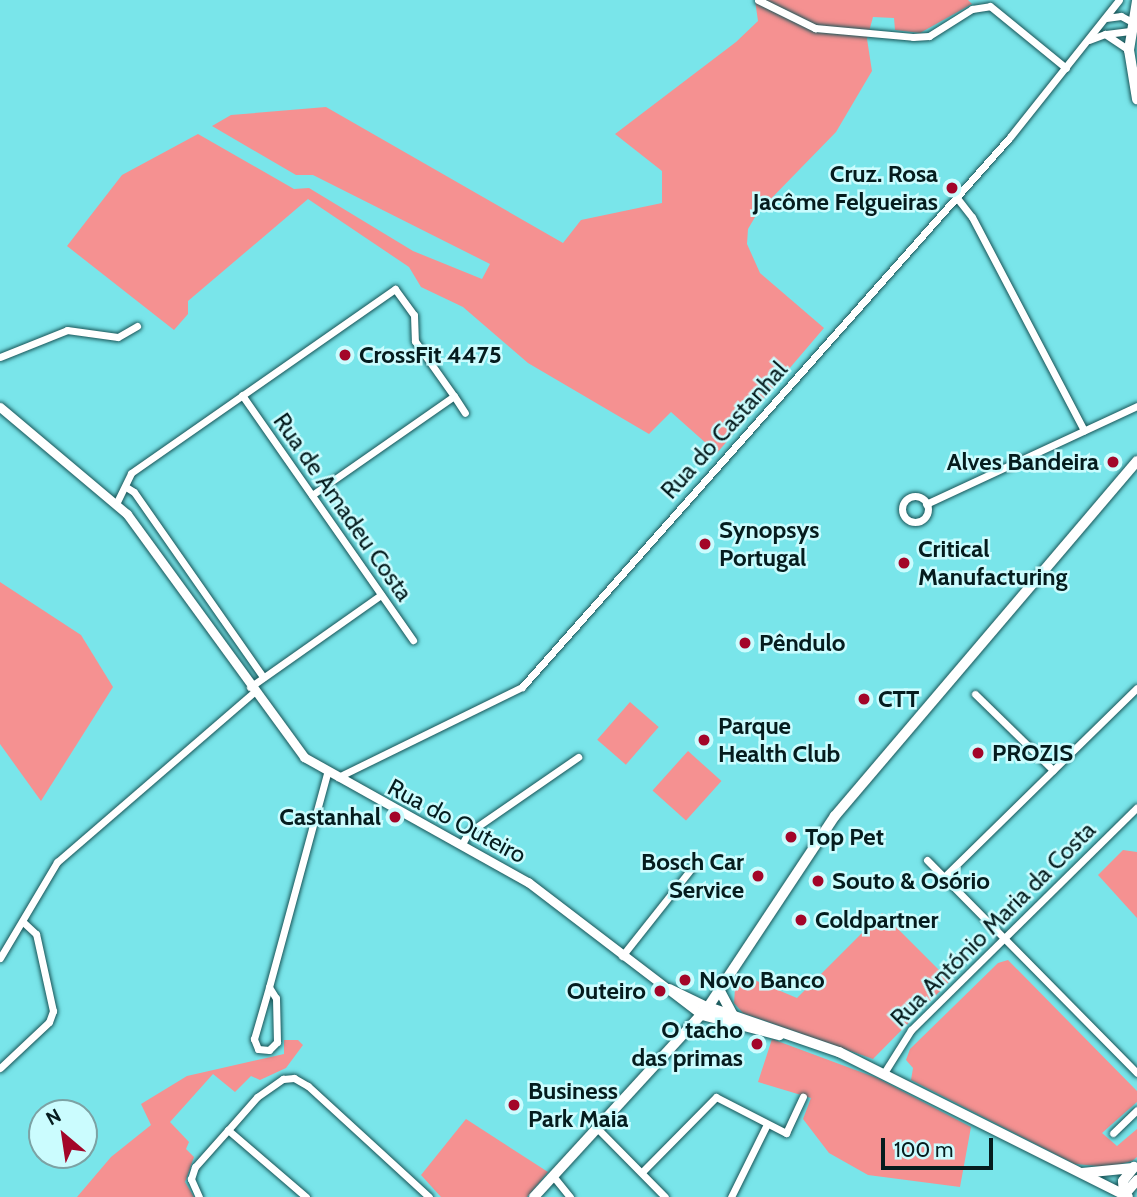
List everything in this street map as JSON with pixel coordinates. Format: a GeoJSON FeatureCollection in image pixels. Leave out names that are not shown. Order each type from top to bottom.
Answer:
{"type":"FeatureCollection","features":[{"type":"Feature","properties":{"kind":"main road"},"geometry":{"type":"LineString","coordinates":[[1137,1],[1129,50],[1137,99]]}},
{"type":"Feature","properties":{"kind":"main road"},"geometry":{"type":"LineString","coordinates":[[534,1197],[705,1011],[835,816],[1137,461]]}},
{"type":"Feature","properties":{"kind":"main road"},"geometry":{"type":"LineString","coordinates":[[720,991],[733,1015]]}},
{"type":"Feature","properties":{"kind":"main road"},"geometry":{"type":"LineString","coordinates":[[705,1011],[733,1015],[884,1073],[1072,1172],[1126,1196]]}},
{"type":"Feature","properties":{"kind":"main road"},"geometry":{"type":"LineString","coordinates":[[705,1011],[740,1028],[794,1037]]}},
{"type":"Feature","properties":{"kind":"main road"},"geometry":{"type":"LineString","coordinates":[[1072,1172],[1110,1173],[1135,1166]]}},
{"type":"Feature","properties":{"kind":"main road"},"geometry":{"type":"LineString","coordinates":[[1126,1196],[1123,1181],[1135,1166]]}},
{"type":"Feature","properties":{"kind":"main road"},"geometry":{"type":"LineString","coordinates":[[1126,1196],[1137,1180]]}},
{"type":"Feature","properties":{"kind":"street"},"geometry":{"type":"LineString","coordinates":[[758,0],[815,28],[913,37],[929,36],[972,9],[990,6],[1066,68]]}},
{"type":"Feature","properties":{"kind":"street","name":"Rua do Castanhal"},"geometry":{"type":"LineString","coordinates":[[336,778],[522,687],[957,198],[1119,0]]}},
{"type":"Feature","properties":{"kind":"street"},"geometry":{"type":"LineString","coordinates":[[1103,19],[1122,16],[1133,27]]}},
{"type":"Feature","properties":{"kind":"street"},"geometry":{"type":"LineString","coordinates":[[1088,40],[1133,27]]}},
{"type":"Feature","properties":{"kind":"street"},"geometry":{"type":"LineString","coordinates":[[1105,34],[1129,50]]}},
{"type":"Feature","properties":{"kind":"street"},"geometry":{"type":"LineString","coordinates":[[957,198],[972,217],[1084,430]]}},
{"type":"Feature","properties":{"kind":"street"},"geometry":{"type":"LineString","coordinates":[[116,504],[131,473],[395,289],[414,315],[415,341],[465,413]]}},
{"type":"Feature","properties":{"kind":"street"},"geometry":{"type":"LineString","coordinates":[[0,358],[67,330],[118,337],[137,326]]}},
{"type":"Feature","properties":{"kind":"street","name":"Rua de Amadeu Costa"},"geometry":{"type":"LineString","coordinates":[[242,395],[413,640]]}},
{"type":"Feature","properties":{"kind":"street"},"geometry":{"type":"LineString","coordinates":[[312,495],[454,396]]}},
{"type":"Feature","properties":{"kind":"street"},"geometry":{"type":"LineString","coordinates":[[926,504],[1137,406]]}},
{"type":"Feature","properties":{"kind":"street","name":"Rua do Outeiro"},"geometry":{"type":"LineString","coordinates":[[0,407],[116,504],[139,529],[290,742],[327,773],[528,882],[656,983],[705,1011]]}},
{"type":"Feature","properties":{"kind":"street"},"geometry":{"type":"LineString","coordinates":[[126,487],[135,492],[264,677]]}},
{"type":"Feature","properties":{"kind":"street"},"geometry":{"type":"LineString","coordinates":[[0,958],[23,922],[46,877],[65,854],[264,677],[381,595]]}},
{"type":"Feature","properties":{"kind":"street"},"geometry":{"type":"LineString","coordinates":[[944,877],[1137,688]]}},
{"type":"Feature","properties":{"kind":"street"},"geometry":{"type":"LineString","coordinates":[[975,694],[1053,770]]}},
{"type":"Feature","properties":{"kind":"street"},"geometry":{"type":"LineString","coordinates":[[462,844],[468,833],[578,757]]}},
{"type":"Feature","properties":{"kind":"street"},"geometry":{"type":"LineString","coordinates":[[269,987],[276,998],[277,1042],[269,1050],[258,1049],[254,1039],[327,773]]}},
{"type":"Feature","properties":{"kind":"street","name":"Rua António Maria da Costa"},"geometry":{"type":"LineString","coordinates":[[884,1073],[911,1030],[1137,807]]}},
{"type":"Feature","properties":{"kind":"street"},"geometry":{"type":"LineString","coordinates":[[927,860],[1137,1073]]}},
{"type":"Feature","properties":{"kind":"street"},"geometry":{"type":"LineString","coordinates":[[622,956],[694,864]]}},
{"type":"Feature","properties":{"kind":"street"},"geometry":{"type":"LineString","coordinates":[[0,1068],[49,1022],[53,1011],[36,934],[23,922]]}},
{"type":"Feature","properties":{"kind":"street"},"geometry":{"type":"LineString","coordinates":[[199,1197],[191,1179],[195,1167],[270,1085],[294,1078],[429,1197]]}},
{"type":"Feature","properties":{"kind":"street"},"geometry":{"type":"LineString","coordinates":[[643,1171],[716,1097],[786,1133],[803,1097]]}},
{"type":"Feature","properties":{"kind":"street"},"geometry":{"type":"LineString","coordinates":[[1113,1133],[1137,1110]]}},
{"type":"Feature","properties":{"kind":"street"},"geometry":{"type":"LineString","coordinates":[[732,1197],[767,1124]]}},
{"type":"Feature","properties":{"kind":"street"},"geometry":{"type":"LineString","coordinates":[[596,1127],[643,1171],[665,1197]]}},
{"type":"Feature","properties":{"kind":"street"},"geometry":{"type":"LineString","coordinates":[[228,1130],[306,1197]]}},
{"type":"Feature","properties":{"kind":"street"},"geometry":{"type":"LineString","coordinates":[[553,1175],[570,1197]]}},
{"type":"Feature","properties":{"kind":"shaded area"},"geometry":{"type":"Polygon","coordinates":[[[755,0],[968,0],[972,4],[920,33],[895,30],[894,18],[873,17],[867,39],[872,71],[836,132],[758,212],[748,229],[747,244],[760,273],[824,328],[717,453],[671,412],[649,434],[528,363],[463,307],[421,287],[409,267],[308,199],[188,301],[188,314],[174,330],[67,246],[122,175],[198,134],[294,189],[309,188],[413,251],[482,279],[490,264],[313,175],[296,175],[212,126],[231,115],[326,107],[563,243],[581,220],[662,203],[662,171],[615,134],[736,42],[758,21],[755,0]]]}},
{"type":"Feature","properties":{"kind":"shaded area"},"geometry":{"type":"Polygon","coordinates":[[[0,582],[81,635],[113,687],[41,801],[0,744],[0,582]]]}},
{"type":"Feature","properties":{"kind":"shaded area"},"geometry":{"type":"Polygon","coordinates":[[[630,702],[659,727],[626,765],[597,740],[630,702]]]}},
{"type":"Feature","properties":{"kind":"shaded area"},"geometry":{"type":"Polygon","coordinates":[[[688,751],[721,781],[686,820],[653,790],[688,751]]]}},
{"type":"Feature","properties":{"kind":"shaded area"},"geometry":{"type":"Polygon","coordinates":[[[1123,850],[1137,852],[1137,918],[1098,875],[1123,850]]]}},
{"type":"Feature","properties":{"kind":"shaded area"},"geometry":{"type":"Polygon","coordinates":[[[882,913],[950,981],[873,1059],[743,1013],[734,1003],[735,988],[745,976],[797,998],[882,913]]]}},
{"type":"Feature","properties":{"kind":"shaded area"},"geometry":{"type":"Polygon","coordinates":[[[1008,960],[1137,1091],[1137,1102],[1102,1133],[1117,1146],[1137,1129],[1137,1157],[1132,1161],[1109,1167],[1075,1164],[911,1080],[913,1068],[906,1060],[910,1049],[998,963],[1008,960]]]}},
{"type":"Feature","properties":{"kind":"shaded area"},"geometry":{"type":"Polygon","coordinates":[[[772,1039],[877,1078],[971,1127],[960,1187],[868,1175],[829,1153],[803,1119],[811,1098],[758,1082],[772,1039]]]}},
{"type":"Feature","properties":{"kind":"shaded area"},"geometry":{"type":"Polygon","coordinates":[[[284,1040],[298,1040],[303,1045],[286,1068],[260,1080],[251,1076],[235,1092],[213,1074],[170,1122],[189,1142],[186,1149],[194,1157],[185,1182],[194,1197],[77,1197],[111,1157],[151,1125],[141,1104],[187,1076],[284,1054],[284,1040]]]}},
{"type":"Feature","properties":{"kind":"shaded area"},"geometry":{"type":"Polygon","coordinates":[[[466,1119],[548,1172],[527,1197],[441,1197],[421,1175],[466,1119]]]}},
{"type":"Feature","properties":{"kind":"place","name":"Cruz. Rosa Jacôme Felgueiras"},"geometry":{"type":"Point","coordinates":[952,188]}},
{"type":"Feature","properties":{"kind":"place","name":"CrossFit 4475"},"geometry":{"type":"Point","coordinates":[345,355]}},
{"type":"Feature","properties":{"kind":"place","name":"Alves Bandeira"},"geometry":{"type":"Point","coordinates":[1113,462]}},
{"type":"Feature","properties":{"kind":"place","name":"Synopsys Portugal"},"geometry":{"type":"Point","coordinates":[705,544]}},
{"type":"Feature","properties":{"kind":"place","name":"Critical Manufacturing"},"geometry":{"type":"Point","coordinates":[904,563]}},
{"type":"Feature","properties":{"kind":"place","name":"Pêndulo"},"geometry":{"type":"Point","coordinates":[745,643]}},
{"type":"Feature","properties":{"kind":"place","name":"CTT"},"geometry":{"type":"Point","coordinates":[864,699]}},
{"type":"Feature","properties":{"kind":"place","name":"Parque Health Club"},"geometry":{"type":"Point","coordinates":[704,740]}},
{"type":"Feature","properties":{"kind":"place","name":"PROZIS"},"geometry":{"type":"Point","coordinates":[978,753]}},
{"type":"Feature","properties":{"kind":"place","name":"Castanhal"},"geometry":{"type":"Point","coordinates":[395,817]}},
{"type":"Feature","properties":{"kind":"place","name":"Top Pet"},"geometry":{"type":"Point","coordinates":[791,837]}},
{"type":"Feature","properties":{"kind":"place","name":"Bosch Car Service"},"geometry":{"type":"Point","coordinates":[758,876]}},
{"type":"Feature","properties":{"kind":"place","name":"Souto & Osório"},"geometry":{"type":"Point","coordinates":[818,881]}},
{"type":"Feature","properties":{"kind":"place","name":"Coldpartner"},"geometry":{"type":"Point","coordinates":[801,920]}},
{"type":"Feature","properties":{"kind":"place","name":"Novo Banco"},"geometry":{"type":"Point","coordinates":[685,980]}},
{"type":"Feature","properties":{"kind":"place","name":"Outeiro"},"geometry":{"type":"Point","coordinates":[660,991]}},
{"type":"Feature","properties":{"kind":"place","name":"O tacho das primas"},"geometry":{"type":"Point","coordinates":[757,1044]}},
{"type":"Feature","properties":{"kind":"place","name":"Business Park Maia"},"geometry":{"type":"Point","coordinates":[514,1105]}}]}
